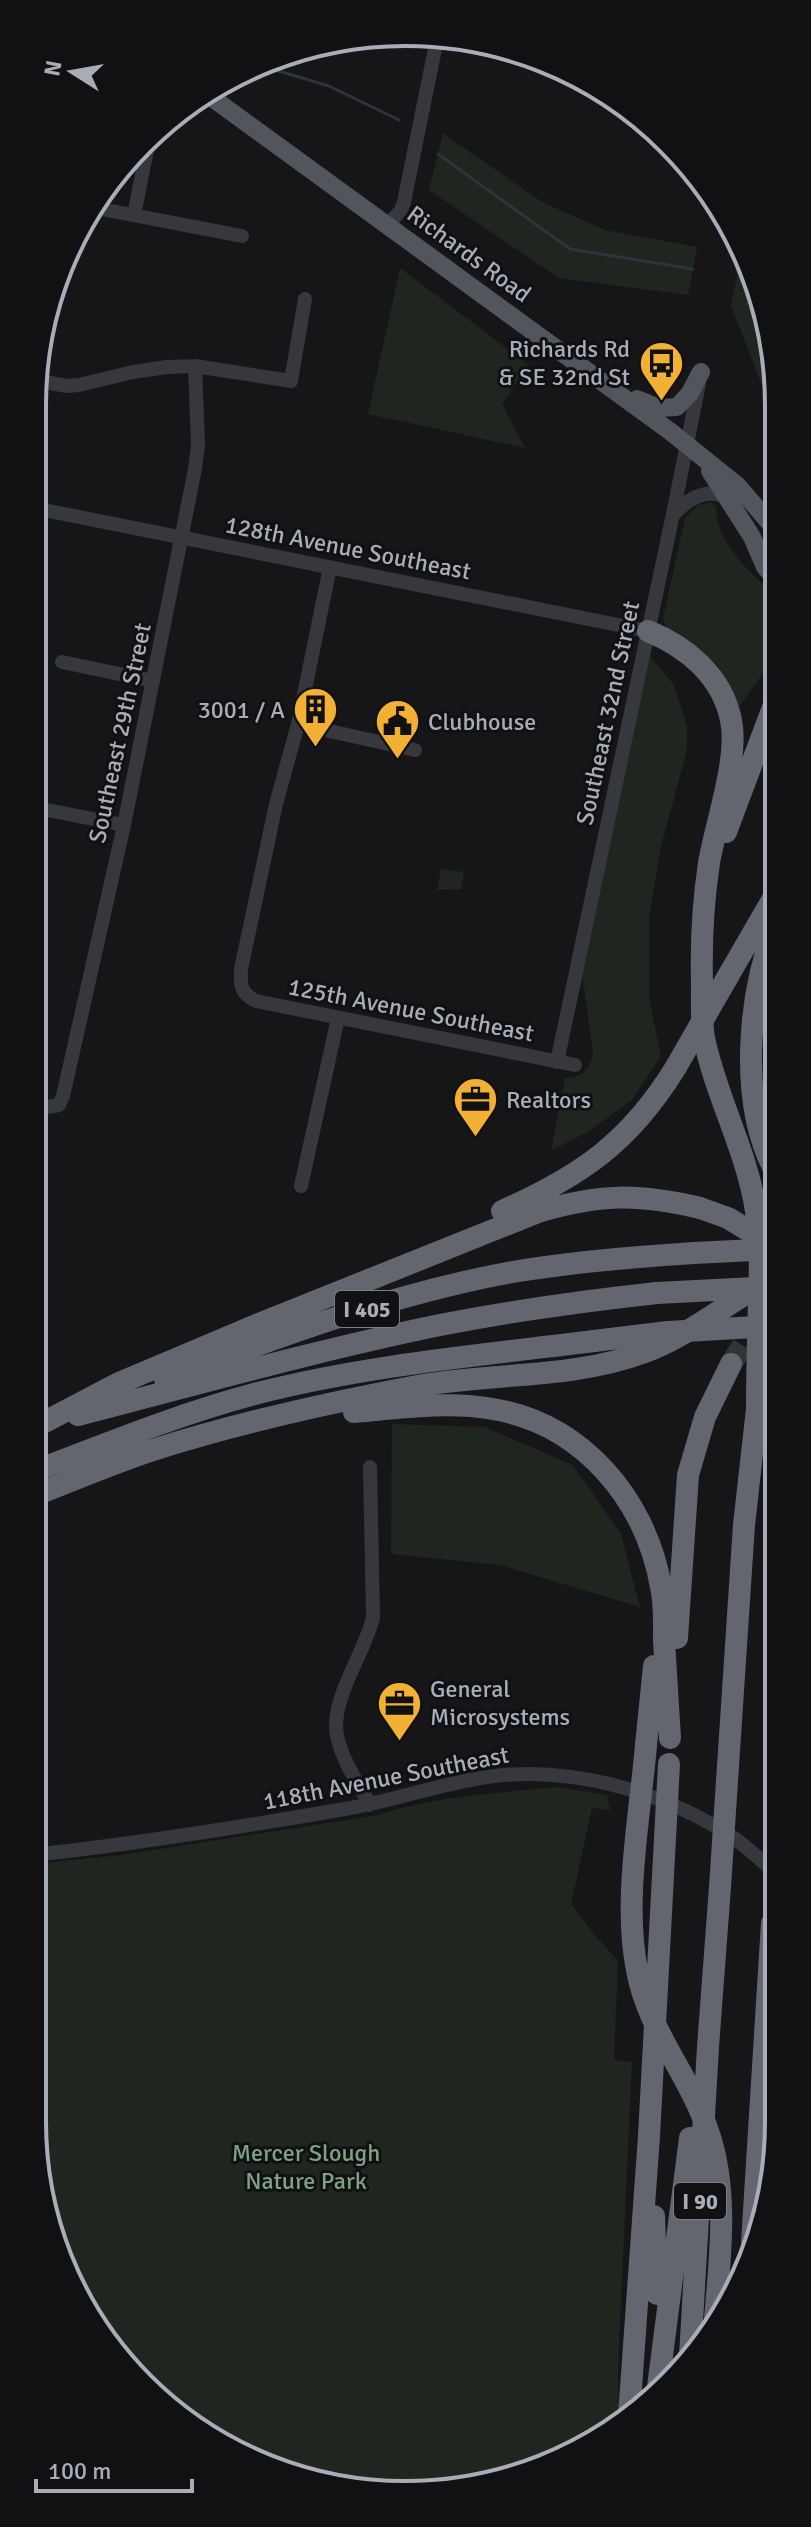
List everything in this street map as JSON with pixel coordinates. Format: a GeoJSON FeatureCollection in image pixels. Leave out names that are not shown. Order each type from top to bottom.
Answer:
{"type":"FeatureCollection","features":[{"type":"Feature","properties":{"kind":"highway"},"geometry":{"type":"LineString","coordinates":[[648,631],[666,638],[700,663],[724,698],[731,719],[733,739],[729,771],[709,865],[701,981],[703,1034],[749,1174],[757,1213],[760,1255],[757,1411]]}},
{"type":"Feature","properties":{"kind":"highway"},"geometry":{"type":"LineString","coordinates":[[705,910],[719,851],[765,729]]}},
{"type":"Feature","properties":{"kind":"highway"},"geometry":{"type":"LineString","coordinates":[[259,1324],[559,1183],[594,1161],[642,1117],[676,1067],[765,912]]}},
{"type":"Feature","properties":{"kind":"highway"},"geometry":{"type":"LineString","coordinates":[[765,956],[753,1008],[751,1053],[757,1115],[765,1140]]}},
{"type":"Feature","properties":{"kind":"highway"},"geometry":{"type":"LineString","coordinates":[[46,1423],[117,1384],[259,1324],[509,1222],[581,1200],[652,1198],[700,1208],[728,1218],[765,1241]]}},
{"type":"Feature","properties":{"kind":"highway","name":"I 405"},"geometry":{"type":"LineString","coordinates":[[46,1424],[292,1332],[460,1283],[591,1260],[765,1248]]}},
{"type":"Feature","properties":{"kind":"highway"},"geometry":{"type":"LineString","coordinates":[[46,1425],[318,1352],[441,1325],[578,1302],[657,1293],[765,1287]]}},
{"type":"Feature","properties":{"kind":"highway"},"geometry":{"type":"LineString","coordinates":[[46,1491],[153,1450],[261,1421],[413,1387],[566,1371],[618,1361],[667,1341],[744,1295]]}},
{"type":"Feature","properties":{"kind":"highway"},"geometry":{"type":"LineString","coordinates":[[46,1467],[149,1428],[258,1393],[443,1359],[668,1332],[765,1327]]}},
{"type":"Feature","properties":{"kind":"highway","name":"I 90"},"geometry":{"type":"LineString","coordinates":[[691,2340],[744,1525],[765,1355]]}},
{"type":"Feature","properties":{"kind":"highway"},"geometry":{"type":"LineString","coordinates":[[630,2402],[688,1475],[705,1417],[731,1364]]}},
{"type":"Feature","properties":{"kind":"highway"},"geometry":{"type":"LineString","coordinates":[[261,1421],[440,1406],[495,1409],[525,1417],[569,1439],[598,1462],[625,1493],[654,1553],[662,1589],[670,1738]]}},
{"type":"Feature","properties":{"kind":"highway"},"geometry":{"type":"LineString","coordinates":[[654,1553],[657,1635],[633,1882],[634,1952],[639,1983],[653,2024],[699,2109],[715,2160],[720,2217],[715,2303]]}},
{"type":"Feature","properties":{"kind":"highway","name":"I 90"},"geometry":{"type":"LineString","coordinates":[[754,2210],[765,2038]]}},
{"type":"Feature","properties":{"kind":"highway"},"geometry":{"type":"LineString","coordinates":[[659,2377],[696,2095],[708,2047]]}},
{"type":"Feature","properties":{"kind":"highway"},"geometry":{"type":"LineString","coordinates":[[649,2136],[656,2251],[658,2378]]}},
{"type":"Feature","properties":{"kind":"main road","name":"Richards Road"},"geometry":{"type":"LineString","coordinates":[[216,101],[686,444],[738,486],[765,517]]}},
{"type":"Feature","properties":{"kind":"main road"},"geometry":{"type":"LineString","coordinates":[[606,384],[659,408],[677,407],[686,399],[701,372]]}},
{"type":"Feature","properties":{"kind":"main road","name":"Richards Road"},"geometry":{"type":"LineString","coordinates":[[702,459],[752,537],[765,567]]}},
{"type":"Feature","properties":{"kind":"main road","name":"Richards Road"},"geometry":{"type":"LineString","coordinates":[[752,537],[765,547]]}},
{"type":"Feature","properties":{"kind":"street"},"geometry":{"type":"LineString","coordinates":[[388,225],[404,202],[435,48]]}},
{"type":"Feature","properties":{"kind":"street"},"geometry":{"type":"LineString","coordinates":[[134,215],[146,157]]}},
{"type":"Feature","properties":{"kind":"street"},"geometry":{"type":"LineString","coordinates":[[105,210],[242,236]]}},
{"type":"Feature","properties":{"kind":"street"},"geometry":{"type":"LineString","coordinates":[[47,382],[79,385],[133,372],[195,366],[291,381],[305,299]]}},
{"type":"Feature","properties":{"kind":"street","name":"Southeast 29th Street"},"geometry":{"type":"LineString","coordinates":[[46,1107],[59,1105],[67,1083],[183,538],[198,445],[195,366]]}},
{"type":"Feature","properties":{"kind":"street","name":"Southeast 32nd Street"},"geometry":{"type":"LineString","coordinates":[[557,1062],[701,372]]}},
{"type":"Feature","properties":{"kind":"street"},"geometry":{"type":"LineString","coordinates":[[673,514],[686,502],[708,493],[726,497]]}},
{"type":"Feature","properties":{"kind":"street","name":"128th Avenue Southeast"},"geometry":{"type":"LineString","coordinates":[[46,510],[648,631]]}},
{"type":"Feature","properties":{"kind":"street"},"geometry":{"type":"LineString","coordinates":[[330,567],[298,724],[415,750]]}},
{"type":"Feature","properties":{"kind":"street"},"geometry":{"type":"LineString","coordinates":[[62,662],[153,681]]}},
{"type":"Feature","properties":{"kind":"street","name":"125th Avenue Southeast"},"geometry":{"type":"LineString","coordinates":[[298,724],[276,804],[241,969],[242,990],[256,1001],[575,1065]]}},
{"type":"Feature","properties":{"kind":"street"},"geometry":{"type":"LineString","coordinates":[[46,810],[124,825]]}},
{"type":"Feature","properties":{"kind":"street"},"geometry":{"type":"LineString","coordinates":[[301,1186],[338,1018]]}},
{"type":"Feature","properties":{"kind":"street"},"geometry":{"type":"LineString","coordinates":[[370,1467],[373,1617],[342,1695],[336,1720],[340,1745],[370,1805]]}},
{"type":"Feature","properties":{"kind":"street","name":"118th Avenue Southeast"},"geometry":{"type":"LineString","coordinates":[[46,1853],[205,1833],[370,1805],[487,1777],[543,1774],[612,1785],[678,1807],[728,1833],[765,1864]]}},
{"type":"Feature","properties":{"kind":"green space"},"geometry":{"type":"Polygon","coordinates":[[[443,133],[542,202],[605,230],[697,247],[688,295],[559,278],[429,190],[443,133]]]}},
{"type":"Feature","properties":{"kind":"green space"},"geometry":{"type":"Polygon","coordinates":[[[400,268],[529,365],[502,404],[525,448],[368,414],[400,268]]]}},
{"type":"Feature","properties":{"kind":"green space"},"geometry":{"type":"Polygon","coordinates":[[[739,270],[758,335],[764,392],[731,306],[739,270]]]}},
{"type":"Feature","properties":{"kind":"green space"},"geometry":{"type":"Polygon","coordinates":[[[710,502],[716,507],[728,545],[765,586],[765,670],[739,707],[717,665],[696,647],[668,631],[663,619],[685,518],[697,506],[710,502]]]}},
{"type":"Feature","properties":{"kind":"green space"},"geometry":{"type":"Polygon","coordinates":[[[650,656],[674,685],[687,726],[687,750],[660,850],[649,920],[649,998],[661,1056],[631,1101],[589,1131],[551,1151],[565,1078],[585,1071],[593,1052],[582,974],[650,656]]]}},
{"type":"Feature","properties":{"kind":"green space"},"geometry":{"type":"Polygon","coordinates":[[[441,869],[464,872],[461,889],[437,890],[441,869]]]}},
{"type":"Feature","properties":{"kind":"green space"},"geometry":{"type":"Polygon","coordinates":[[[392,1424],[485,1427],[573,1465],[621,1534],[640,1607],[500,1565],[391,1554],[392,1424]]]}},
{"type":"Feature","properties":{"kind":"green space","name":"Mercer Slough Nature Park"},"geometry":{"type":"Polygon","coordinates":[[[557,1787],[607,1795],[610,1810],[592,1808],[571,1904],[618,1961],[614,2060],[632,2062],[619,2411],[585,2433],[543,2454],[476,2474],[406,2481],[359,2478],[312,2469],[246,2444],[168,2392],[120,2340],[94,2301],[73,2259],[58,2215],[47,2145],[46,1863],[122,1855],[378,1815],[444,1799],[557,1787]]]}},
{"type":"Feature","properties":{"kind":"waterway"},"geometry":{"type":"LineString","coordinates":[[276,70],[329,86],[399,120]]}},
{"type":"Feature","properties":{"kind":"waterway"},"geometry":{"type":"LineString","coordinates":[[438,154],[570,249],[693,269]]}},
{"type":"Feature","properties":{"kind":"waterway"},"geometry":{"type":"LineString","coordinates":[[738,272],[741,276]]}},
{"type":"Feature","properties":{"kind":"tunnel"},"geometry":{"type":"LineString","coordinates":[[731,1364],[765,1317]]}},
{"type":"Feature","properties":{"kind":"place","name":"Richards Rd & SE 32nd St"},"geometry":{"type":"Point","coordinates":[661,402]}},
{"type":"Feature","properties":{"kind":"place","name":"3001 / A"},"geometry":{"type":"Point","coordinates":[316,749]}},
{"type":"Feature","properties":{"kind":"place","name":"Clubhouse"},"geometry":{"type":"Point","coordinates":[397,761]}},
{"type":"Feature","properties":{"kind":"place","name":"Realtors"},"geometry":{"type":"Point","coordinates":[475,1139]}},
{"type":"Feature","properties":{"kind":"place","name":"General Microsystems"},"geometry":{"type":"Point","coordinates":[399,1742]}}]}
